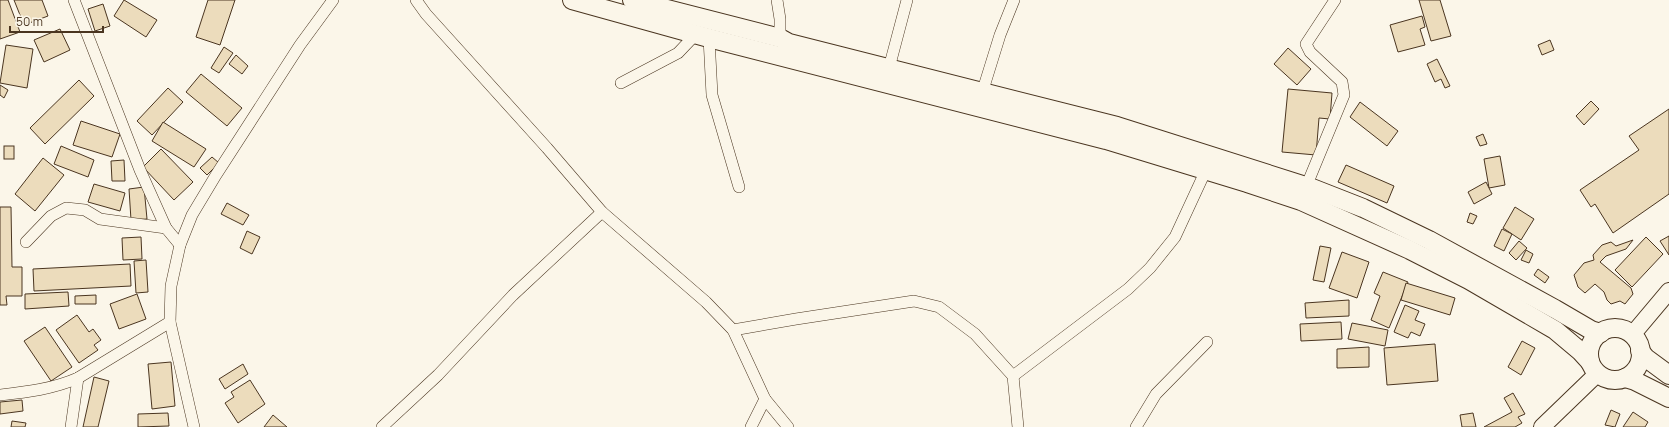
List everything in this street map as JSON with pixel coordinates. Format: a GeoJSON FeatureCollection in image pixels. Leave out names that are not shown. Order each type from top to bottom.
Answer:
{"type":"FeatureCollection","features":[{"type":"Feature","properties":{"kind":"main road"},"geometry":{"type":"LineString","coordinates":[[572,0],[702,36],[1106,140],[1206,170],[1301,201],[1410,250],[1469,280],[1555,330],[1580,351],[1594,367],[1611,380],[1624,378],[1632,373],[1638,365],[1640,351],[1638,342],[1632,335],[1619,329],[1610,329],[1601,332],[1591,330],[1556,308],[1429,240],[1362,208],[1306,187],[1117,126],[789,43],[780,38],[632,0]]}},
{"type":"Feature","properties":{"kind":"main road"},"geometry":{"type":"LineString","coordinates":[[1632,335],[1669,291]]}},
{"type":"Feature","properties":{"kind":"main road"},"geometry":{"type":"LineString","coordinates":[[1594,367],[1589,352],[1592,343],[1601,332]]}},
{"type":"Feature","properties":{"kind":"main road"},"geometry":{"type":"LineString","coordinates":[[1640,351],[1646,358],[1669,376]]}},
{"type":"Feature","properties":{"kind":"main road"},"geometry":{"type":"LineString","coordinates":[[1542,427],[1594,367]]}},
{"type":"Feature","properties":{"kind":"main road"},"geometry":{"type":"LineString","coordinates":[[1624,378],[1635,381],[1669,398]]}},
{"type":"Feature","properties":{"kind":"street"},"geometry":{"type":"LineString","coordinates":[[74,0],[140,170],[166,228],[180,245]]}},
{"type":"Feature","properties":{"kind":"street"},"geometry":{"type":"LineString","coordinates":[[194,427],[170,322],[170,286],[180,245],[192,215],[216,175],[300,45],[333,0]]}},
{"type":"Feature","properties":{"kind":"street"},"geometry":{"type":"LineString","coordinates":[[416,0],[426,14],[547,148],[602,212],[706,302],[733,330],[765,399],[788,427]]}},
{"type":"Feature","properties":{"kind":"street"},"geometry":{"type":"LineString","coordinates":[[777,0],[780,19],[780,38]]}},
{"type":"Feature","properties":{"kind":"street"},"geometry":{"type":"LineString","coordinates":[[890,68],[907,0]]}},
{"type":"Feature","properties":{"kind":"street"},"geometry":{"type":"LineString","coordinates":[[982,93],[1000,36],[1014,0]]}},
{"type":"Feature","properties":{"kind":"street"},"geometry":{"type":"LineString","coordinates":[[1306,187],[1344,95],[1342,82],[1310,52],[1306,44],[1336,0]]}},
{"type":"Feature","properties":{"kind":"street"},"geometry":{"type":"LineString","coordinates":[[621,83],[678,53],[702,36],[712,95],[739,187]]}},
{"type":"Feature","properties":{"kind":"street"},"geometry":{"type":"LineString","coordinates":[[1013,376],[1128,289],[1150,268],[1175,237],[1206,170]]}},
{"type":"Feature","properties":{"kind":"street"},"geometry":{"type":"LineString","coordinates":[[26,242],[51,216],[66,208],[84,210],[100,219],[166,228]]}},
{"type":"Feature","properties":{"kind":"street"},"geometry":{"type":"LineString","coordinates":[[382,427],[438,375],[513,295],[602,212]]}},
{"type":"Feature","properties":{"kind":"street"},"geometry":{"type":"LineString","coordinates":[[733,330],[796,319],[914,302],[939,307],[975,334],[1013,376],[1018,427]]}},
{"type":"Feature","properties":{"kind":"street"},"geometry":{"type":"LineString","coordinates":[[0,395],[36,391],[64,385],[170,322]]}},
{"type":"Feature","properties":{"kind":"street"},"geometry":{"type":"LineString","coordinates":[[1136,427],[1156,394],[1208,342]]}},
{"type":"Feature","properties":{"kind":"street"},"geometry":{"type":"LineString","coordinates":[[71,427],[78,378]]}},
{"type":"Feature","properties":{"kind":"street"},"geometry":{"type":"LineString","coordinates":[[751,427],[765,399]]}},
{"type":"Feature","properties":{"kind":"building"},"geometry":{"type":"Polygon","coordinates":[[[0,0],[8,0],[20,32],[0,39],[0,0]]]}},
{"type":"Feature","properties":{"kind":"building"},"geometry":{"type":"Polygon","coordinates":[[[14,0],[42,0],[48,16],[24,25],[14,0]]]}},
{"type":"Feature","properties":{"kind":"building"},"geometry":{"type":"Polygon","coordinates":[[[124,0],[157,20],[146,37],[114,16],[124,0]]]}},
{"type":"Feature","properties":{"kind":"building"},"geometry":{"type":"Polygon","coordinates":[[[208,0],[235,0],[220,45],[196,37],[208,0]]]}},
{"type":"Feature","properties":{"kind":"building"},"geometry":{"type":"Polygon","coordinates":[[[1419,0],[1440,0],[1451,36],[1431,41],[1419,0]]]}},
{"type":"Feature","properties":{"kind":"building"},"geometry":{"type":"Polygon","coordinates":[[[103,4],[110,26],[95,31],[88,9],[103,4]]]}},
{"type":"Feature","properties":{"kind":"building"},"geometry":{"type":"Polygon","coordinates":[[[1422,16],[1425,27],[1420,29],[1425,45],[1398,52],[1390,25],[1422,16]]]}},
{"type":"Feature","properties":{"kind":"building"},"geometry":{"type":"Polygon","coordinates":[[[60,29],[70,50],[44,62],[34,40],[60,29]]]}},
{"type":"Feature","properties":{"kind":"building"},"geometry":{"type":"Polygon","coordinates":[[[1550,40],[1554,50],[1542,55],[1538,45],[1550,40]]]}},
{"type":"Feature","properties":{"kind":"building"},"geometry":{"type":"Polygon","coordinates":[[[6,45],[33,49],[27,88],[0,83],[6,45]]]}},
{"type":"Feature","properties":{"kind":"building"},"geometry":{"type":"Polygon","coordinates":[[[224,47],[233,53],[219,73],[211,68],[224,47]]]}},
{"type":"Feature","properties":{"kind":"building"},"geometry":{"type":"Polygon","coordinates":[[[1288,48],[1311,69],[1297,85],[1274,64],[1288,48]]]}},
{"type":"Feature","properties":{"kind":"building"},"geometry":{"type":"Polygon","coordinates":[[[236,55],[248,66],[242,74],[229,64],[236,55]]]}},
{"type":"Feature","properties":{"kind":"building"},"geometry":{"type":"Polygon","coordinates":[[[1437,59],[1450,86],[1445,88],[1441,79],[1435,82],[1427,64],[1437,59]]]}},
{"type":"Feature","properties":{"kind":"building"},"geometry":{"type":"Polygon","coordinates":[[[201,74],[242,108],[227,126],[186,92],[201,74]]]}},
{"type":"Feature","properties":{"kind":"building"},"geometry":{"type":"Polygon","coordinates":[[[79,80],[94,96],[45,144],[30,128],[79,80]]]}},
{"type":"Feature","properties":{"kind":"building"},"geometry":{"type":"Polygon","coordinates":[[[0,85],[8,90],[4,98],[0,95],[0,85]]]}},
{"type":"Feature","properties":{"kind":"building"},"geometry":{"type":"Polygon","coordinates":[[[168,88],[183,102],[152,135],[137,121],[168,88]]]}},
{"type":"Feature","properties":{"kind":"building"},"geometry":{"type":"Polygon","coordinates":[[[1288,89],[1332,93],[1330,119],[1319,118],[1316,155],[1282,152],[1288,89]]]}},
{"type":"Feature","properties":{"kind":"building"},"geometry":{"type":"Polygon","coordinates":[[[1591,101],[1599,109],[1584,125],[1576,116],[1591,101]]]}},
{"type":"Feature","properties":{"kind":"building"},"geometry":{"type":"Polygon","coordinates":[[[1360,102],[1398,131],[1387,146],[1350,117],[1360,102]]]}},
{"type":"Feature","properties":{"kind":"building"},"geometry":{"type":"Polygon","coordinates":[[[1669,109],[1669,194],[1613,233],[1595,204],[1591,207],[1580,190],[1639,150],[1629,136],[1669,109]]]}},
{"type":"Feature","properties":{"kind":"building"},"geometry":{"type":"Polygon","coordinates":[[[81,121],[120,134],[112,157],[73,145],[81,121]]]}},
{"type":"Feature","properties":{"kind":"building"},"geometry":{"type":"Polygon","coordinates":[[[163,122],[206,149],[194,167],[152,141],[163,122]]]}},
{"type":"Feature","properties":{"kind":"building"},"geometry":{"type":"Polygon","coordinates":[[[1483,134],[1487,144],[1480,146],[1476,137],[1483,134]]]}},
{"type":"Feature","properties":{"kind":"building"},"geometry":{"type":"Polygon","coordinates":[[[4,146],[14,146],[14,159],[4,159],[4,146]]]}},
{"type":"Feature","properties":{"kind":"building"},"geometry":{"type":"Polygon","coordinates":[[[61,146],[94,160],[88,177],[54,164],[61,146]]]}},
{"type":"Feature","properties":{"kind":"building"},"geometry":{"type":"Polygon","coordinates":[[[161,149],[193,182],[174,200],[143,167],[161,149]]]}},
{"type":"Feature","properties":{"kind":"building"},"geometry":{"type":"Polygon","coordinates":[[[1500,156],[1505,185],[1489,188],[1484,159],[1500,156]]]}},
{"type":"Feature","properties":{"kind":"building"},"geometry":{"type":"Polygon","coordinates":[[[212,157],[219,163],[207,175],[200,168],[212,157]]]}},
{"type":"Feature","properties":{"kind":"building"},"geometry":{"type":"Polygon","coordinates":[[[43,158],[64,175],[35,211],[15,194],[43,158]]]}},
{"type":"Feature","properties":{"kind":"building"},"geometry":{"type":"Polygon","coordinates":[[[124,160],[125,181],[112,181],[111,161],[124,160]]]}},
{"type":"Feature","properties":{"kind":"building"},"geometry":{"type":"Polygon","coordinates":[[[1346,165],[1394,186],[1387,203],[1338,182],[1346,165]]]}},
{"type":"Feature","properties":{"kind":"building"},"geometry":{"type":"Polygon","coordinates":[[[1486,182],[1492,194],[1474,204],[1468,192],[1486,182]]]}},
{"type":"Feature","properties":{"kind":"building"},"geometry":{"type":"Polygon","coordinates":[[[94,184],[125,193],[120,211],[88,202],[94,184]]]}},
{"type":"Feature","properties":{"kind":"building"},"geometry":{"type":"Polygon","coordinates":[[[144,187],[147,219],[131,220],[129,189],[144,187]]]}},
{"type":"Feature","properties":{"kind":"building"},"geometry":{"type":"Polygon","coordinates":[[[227,203],[249,215],[243,225],[221,214],[227,203]]]}},
{"type":"Feature","properties":{"kind":"building"},"geometry":{"type":"Polygon","coordinates":[[[0,207],[11,207],[12,267],[22,267],[22,296],[6,296],[7,305],[0,305],[0,207]]]}},
{"type":"Feature","properties":{"kind":"building"},"geometry":{"type":"Polygon","coordinates":[[[1515,207],[1534,219],[1521,240],[1503,228],[1515,207]]]}},
{"type":"Feature","properties":{"kind":"building"},"geometry":{"type":"Polygon","coordinates":[[[1470,213],[1477,216],[1473,224],[1467,222],[1470,213]]]}},
{"type":"Feature","properties":{"kind":"building"},"geometry":{"type":"Polygon","coordinates":[[[1502,229],[1512,234],[1504,251],[1494,246],[1502,229]]]}},
{"type":"Feature","properties":{"kind":"building"},"geometry":{"type":"Polygon","coordinates":[[[247,231],[260,237],[252,254],[240,248],[247,231]]]}},
{"type":"Feature","properties":{"kind":"building"},"geometry":{"type":"Polygon","coordinates":[[[1669,236],[1669,255],[1660,241],[1669,236]]]}},
{"type":"Feature","properties":{"kind":"building"},"geometry":{"type":"Polygon","coordinates":[[[141,237],[142,259],[123,260],[122,238],[141,237]]]}},
{"type":"Feature","properties":{"kind":"building"},"geometry":{"type":"Polygon","coordinates":[[[1646,237],[1663,254],[1632,287],[1615,270],[1646,237]]]}},
{"type":"Feature","properties":{"kind":"building"},"geometry":{"type":"Polygon","coordinates":[[[1633,240],[1626,249],[1606,256],[1600,262],[1631,288],[1633,294],[1625,304],[1620,301],[1611,304],[1607,300],[1604,292],[1595,284],[1585,293],[1578,287],[1574,275],[1584,263],[1594,260],[1593,255],[1602,245],[1611,242],[1616,246],[1633,240]]]}},
{"type":"Feature","properties":{"kind":"building"},"geometry":{"type":"Polygon","coordinates":[[[1519,241],[1527,248],[1516,260],[1509,253],[1519,241]]]}},
{"type":"Feature","properties":{"kind":"building"},"geometry":{"type":"Polygon","coordinates":[[[1320,246],[1331,248],[1324,282],[1313,280],[1320,246]]]}},
{"type":"Feature","properties":{"kind":"building"},"geometry":{"type":"Polygon","coordinates":[[[1526,250],[1533,254],[1529,263],[1521,260],[1526,250]]]}},
{"type":"Feature","properties":{"kind":"building"},"geometry":{"type":"Polygon","coordinates":[[[1342,252],[1369,262],[1357,298],[1329,288],[1342,252]]]}},
{"type":"Feature","properties":{"kind":"building"},"geometry":{"type":"Polygon","coordinates":[[[146,260],[148,292],[136,293],[134,261],[146,260]]]}},
{"type":"Feature","properties":{"kind":"building"},"geometry":{"type":"Polygon","coordinates":[[[130,264],[131,286],[34,291],[33,269],[130,264]]]}},
{"type":"Feature","properties":{"kind":"building"},"geometry":{"type":"Polygon","coordinates":[[[1538,269],[1549,277],[1545,283],[1534,275],[1538,269]]]}},
{"type":"Feature","properties":{"kind":"building"},"geometry":{"type":"Polygon","coordinates":[[[1383,272],[1408,282],[1389,328],[1371,320],[1380,296],[1374,293],[1383,272]]]}},
{"type":"Feature","properties":{"kind":"building"},"geometry":{"type":"Polygon","coordinates":[[[1406,283],[1455,298],[1450,315],[1401,300],[1406,283]]]}},
{"type":"Feature","properties":{"kind":"building"},"geometry":{"type":"Polygon","coordinates":[[[68,292],[69,306],[25,309],[25,294],[68,292]]]}},
{"type":"Feature","properties":{"kind":"building"},"geometry":{"type":"Polygon","coordinates":[[[137,294],[146,319],[119,329],[110,304],[137,294]]]}},
{"type":"Feature","properties":{"kind":"building"},"geometry":{"type":"Polygon","coordinates":[[[96,295],[96,304],[75,304],[75,296],[96,295]]]}},
{"type":"Feature","properties":{"kind":"building"},"geometry":{"type":"Polygon","coordinates":[[[1349,300],[1349,316],[1306,318],[1305,303],[1349,300]]]}},
{"type":"Feature","properties":{"kind":"building"},"geometry":{"type":"Polygon","coordinates":[[[1405,305],[1419,311],[1415,320],[1425,324],[1420,336],[1411,332],[1408,338],[1394,332],[1405,305]]]}},
{"type":"Feature","properties":{"kind":"building"},"geometry":{"type":"Polygon","coordinates":[[[77,315],[89,332],[93,329],[101,340],[94,345],[98,350],[79,363],[56,330],[77,315]]]}},
{"type":"Feature","properties":{"kind":"building"},"geometry":{"type":"Polygon","coordinates":[[[1341,322],[1342,339],[1301,341],[1300,324],[1341,322]]]}},
{"type":"Feature","properties":{"kind":"building"},"geometry":{"type":"Polygon","coordinates":[[[1352,323],[1388,330],[1385,346],[1348,339],[1352,323]]]}},
{"type":"Feature","properties":{"kind":"building"},"geometry":{"type":"Polygon","coordinates":[[[45,327],[72,367],[51,381],[24,341],[45,327]]]}},
{"type":"Feature","properties":{"kind":"building"},"geometry":{"type":"Polygon","coordinates":[[[1522,341],[1535,348],[1521,375],[1508,367],[1522,341]]]}},
{"type":"Feature","properties":{"kind":"building"},"geometry":{"type":"Polygon","coordinates":[[[1435,344],[1438,381],[1387,385],[1384,348],[1435,344]]]}},
{"type":"Feature","properties":{"kind":"building"},"geometry":{"type":"Polygon","coordinates":[[[1369,347],[1369,367],[1337,368],[1337,349],[1369,347]]]}},
{"type":"Feature","properties":{"kind":"building"},"geometry":{"type":"Polygon","coordinates":[[[171,362],[175,406],[152,409],[148,364],[171,362]]]}},
{"type":"Feature","properties":{"kind":"building"},"geometry":{"type":"Polygon","coordinates":[[[243,364],[248,374],[225,389],[219,379],[243,364]]]}},
{"type":"Feature","properties":{"kind":"building"},"geometry":{"type":"Polygon","coordinates":[[[94,377],[109,381],[98,427],[83,427],[94,377]]]}},
{"type":"Feature","properties":{"kind":"building"},"geometry":{"type":"Polygon","coordinates":[[[250,380],[265,404],[238,423],[225,403],[234,397],[231,392],[250,380]]]}},
{"type":"Feature","properties":{"kind":"building"},"geometry":{"type":"Polygon","coordinates":[[[1513,393],[1525,414],[1518,417],[1522,423],[1515,427],[1484,427],[1512,412],[1504,398],[1513,393]]]}},
{"type":"Feature","properties":{"kind":"building"},"geometry":{"type":"Polygon","coordinates":[[[22,400],[23,411],[0,414],[0,402],[22,400]]]}},
{"type":"Feature","properties":{"kind":"building"},"geometry":{"type":"Polygon","coordinates":[[[1611,410],[1620,414],[1615,427],[1605,425],[1611,410]]]}},
{"type":"Feature","properties":{"kind":"building"},"geometry":{"type":"Polygon","coordinates":[[[1633,412],[1648,422],[1645,427],[1623,427],[1633,412]]]}},
{"type":"Feature","properties":{"kind":"building"},"geometry":{"type":"Polygon","coordinates":[[[168,413],[169,426],[138,427],[138,414],[168,413]]]}},
{"type":"Feature","properties":{"kind":"building"},"geometry":{"type":"Polygon","coordinates":[[[1473,413],[1476,427],[1462,427],[1460,415],[1473,413]]]}},
{"type":"Feature","properties":{"kind":"building"},"geometry":{"type":"Polygon","coordinates":[[[273,415],[287,427],[264,427],[273,415]]]}},
{"type":"Feature","properties":{"kind":"building"},"geometry":{"type":"Polygon","coordinates":[[[12,421],[26,423],[25,427],[11,427],[12,421]]]}}]}
